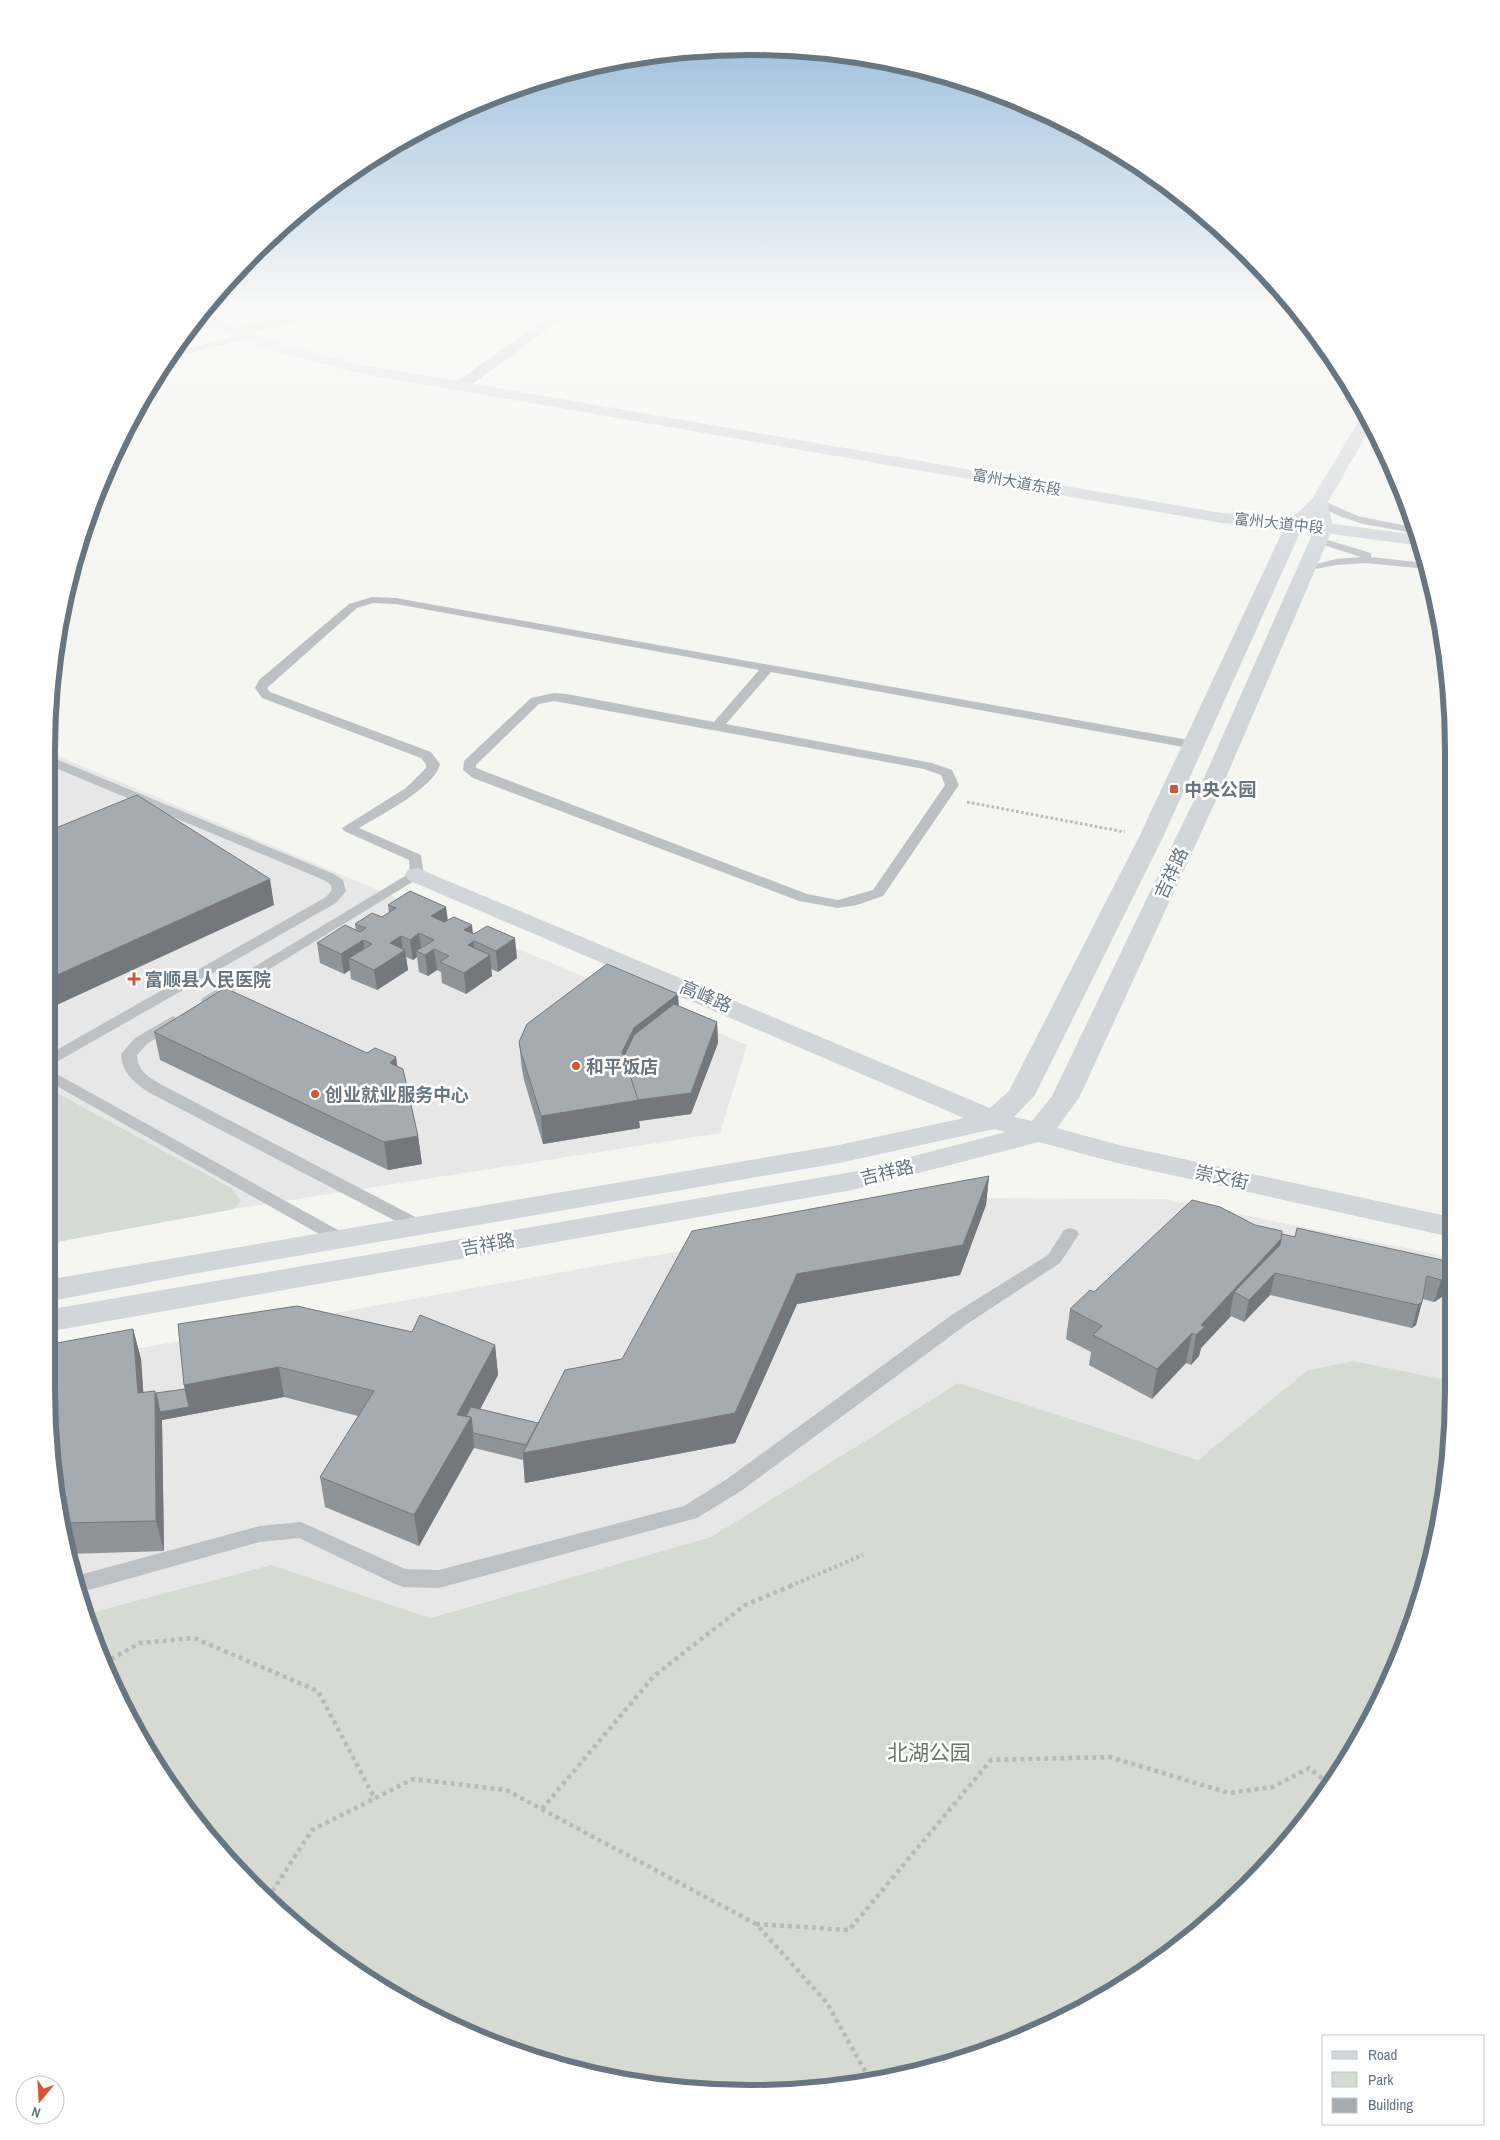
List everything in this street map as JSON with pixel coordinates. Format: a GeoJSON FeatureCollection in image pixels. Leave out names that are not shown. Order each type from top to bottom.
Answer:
{"type":"FeatureCollection","features":[{"type":"Feature","properties":{"kind":"main road","name":"富州大道东段"},"geometry":{"type":"LineString","coordinates":[[609,412],[1222,518]]}},
{"type":"Feature","properties":{"kind":"main road","name":"吉祥路"},"geometry":{"type":"LineString","coordinates":[[55,1319],[852,1181],[1038,1134],[1065,1098],[1207,796],[1305,570],[1320,523],[1364,427]]}},
{"type":"Feature","properties":{"kind":"main road","name":"富州大道中段"},"geometry":{"type":"LineString","coordinates":[[1222,518],[1291,530],[1320,523],[1412,540]]}},
{"type":"Feature","properties":{"kind":"main road","name":"富州大道中段"},"geometry":{"type":"LineString","coordinates":[[1320,523],[1416,552]]}},
{"type":"Feature","properties":{"kind":"main road","name":"吉祥路"},"geometry":{"type":"LineString","coordinates":[[55,1289],[839,1154],[994,1120],[1021,1095],[1151,837],[1291,530],[1320,523]]}},
{"type":"Feature","properties":{"kind":"main road","name":"高峰路"},"geometry":{"type":"LineString","coordinates":[[416,875],[994,1120]]}},
{"type":"Feature","properties":{"kind":"main road","name":"崇文街"},"geometry":{"type":"LineString","coordinates":[[994,1120],[1038,1134],[1117,1154],[1445,1226]]}},
{"type":"Feature","properties":{"kind":"lane"},"geometry":{"type":"LineString","coordinates":[[1320,523],[1339,514],[1383,526]]}},
{"type":"Feature","properties":{"kind":"lane"},"geometry":{"type":"LineString","coordinates":[[1320,523],[1383,526],[1409,530]]}},
{"type":"Feature","properties":{"kind":"lane"},"geometry":{"type":"LineString","coordinates":[[1320,523],[1384,560]]}},
{"type":"Feature","properties":{"kind":"lane"},"geometry":{"type":"LineString","coordinates":[[1305,570],[1331,562],[1384,560],[1420,565]]}},
{"type":"Feature","properties":{"kind":"lane"},"geometry":{"type":"LineString","coordinates":[[419,1226],[156,1089],[134,1075],[128,1064],[128,1054],[141,1041],[416,875],[416,858],[349,828],[411,792],[432,769],[431,760],[426,755],[262,692],[263,683],[357,604],[372,600],[396,601],[1194,745]]}},
{"type":"Feature","properties":{"kind":"lane"},"geometry":{"type":"LineString","coordinates":[[717,726],[768,668]]}},
{"type":"Feature","properties":{"kind":"lane"},"geometry":{"type":"LineString","coordinates":[[544,698],[567,698],[717,726],[939,769],[951,779],[952,785],[878,893],[852,902],[831,903],[804,898],[478,775],[470,770],[469,764],[529,705],[544,698]]}},
{"type":"Feature","properties":{"kind":"lane"},"geometry":{"type":"LineString","coordinates":[[55,763],[329,877],[338,883],[339,891],[331,900],[55,1058]]}},
{"type":"Feature","properties":{"kind":"lane"},"geometry":{"type":"LineString","coordinates":[[124,806],[141,798]]}},
{"type":"Feature","properties":{"kind":"lane"},"geometry":{"type":"LineString","coordinates":[[55,1077],[341,1239]]}},
{"type":"Feature","properties":{"kind":"lane"},"geometry":{"type":"LineString","coordinates":[[83,1583],[260,1534],[301,1530],[403,1578],[439,1579],[690,1512],[734,1485],[960,1319],[1054,1259],[1070,1234]]}},
{"type":"Feature","properties":{"kind":"path"},"geometry":{"type":"LineString","coordinates":[[944,797],[1151,837]]}},
{"type":"Feature","properties":{"kind":"path"},"geometry":{"type":"LineString","coordinates":[[542,1809],[654,1676],[745,1605],[863,1555]]}},
{"type":"Feature","properties":{"kind":"path"},"geometry":{"type":"LineString","coordinates":[[110,1660],[140,1643],[194,1638],[318,1691],[375,1799]]}},
{"type":"Feature","properties":{"kind":"path"},"geometry":{"type":"LineString","coordinates":[[756,1924],[849,1930],[991,1760],[1110,1756],[1228,1793],[1273,1787],[1308,1768],[1325,1780]]}},
{"type":"Feature","properties":{"kind":"path"},"geometry":{"type":"LineString","coordinates":[[271,1893],[312,1830],[413,1780],[506,1790],[756,1924],[827,2003],[867,2075]]}},
{"type":"Feature","properties":{"kind":"shaded area"},"geometry":{"type":"Polygon","coordinates":[[[55,755],[747,1045],[720,1133],[234,1209],[55,1242],[55,755]]]}},
{"type":"Feature","properties":{"kind":"shaded area"},"geometry":{"type":"Polygon","coordinates":[[[975,1198],[1165,1199],[1440,1255],[1445,1260],[1445,1380],[1354,1361],[1308,1370],[1198,1460],[958,1383],[711,1537],[429,1618],[271,1565],[92,1612],[68,1526],[61,1481],[56,1435],[55,1363],[975,1198]]]}},
{"type":"Feature","properties":{"kind":"green space"},"geometry":{"type":"Polygon","coordinates":[[[55,1092],[231,1188],[241,1201],[234,1209],[55,1242],[55,1149],[57,1148],[55,1146],[55,1092]]]}},
{"type":"Feature","properties":{"kind":"green space","name":"北湖公园"},"geometry":{"type":"Polygon","coordinates":[[[1354,1361],[1445,1380],[1444,1435],[1439,1481],[1432,1526],[1421,1570],[1392,1656],[1352,1738],[1328,1776],[1273,1848],[1208,1913],[1136,1968],[1098,1992],[1016,2032],[973,2048],[886,2072],[795,2084],[750,2085],[705,2084],[614,2072],[527,2048],[484,2032],[402,1992],[364,1968],[292,1913],[227,1848],[172,1776],[148,1738],[108,1656],[92,1612],[271,1565],[430,1618],[711,1537],[958,1383],[1198,1460],[1308,1370],[1354,1361]]]}},
{"type":"Feature","properties":{"kind":"building"},"geometry":{"type":"Polygon","coordinates":[[[137,795],[270,879],[55,976],[55,828],[137,795]]]}},
{"type":"Feature","properties":{"kind":"building"},"geometry":{"type":"Polygon","coordinates":[[[410,891],[446,907],[431,916],[444,922],[454,917],[472,925],[464,930],[474,934],[487,926],[515,938],[496,951],[474,941],[468,945],[490,955],[464,973],[440,962],[449,956],[434,949],[425,955],[416,951],[434,940],[419,933],[410,940],[401,936],[390,943],[405,950],[374,970],[349,958],[372,944],[363,940],[341,954],[317,943],[345,925],[360,932],[366,928],[355,924],[372,913],[382,917],[396,908],[388,905],[410,891]]]}},
{"type":"Feature","properties":{"kind":"building","name":"和平饭店"},"geometry":{"type":"Polygon","coordinates":[[[607,964],[678,994],[634,1028],[622,1052],[639,1100],[541,1116],[519,1042],[527,1024],[607,964]]]}},
{"type":"Feature","properties":{"kind":"building","name":"创业就业服务中心"},"geometry":{"type":"Polygon","coordinates":[[[225,988],[367,1053],[375,1048],[396,1057],[390,1063],[403,1069],[418,1136],[384,1142],[154,1032],[225,988]]]}},
{"type":"Feature","properties":{"kind":"building"},"geometry":{"type":"Polygon","coordinates":[[[674,1004],[717,1022],[691,1093],[638,1100],[624,1056],[634,1035],[674,1004]]]}},
{"type":"Feature","properties":{"kind":"building"},"geometry":{"type":"Polygon","coordinates":[[[989,1176],[963,1245],[797,1274],[735,1413],[523,1453],[565,1370],[622,1359],[692,1231],[989,1176]]]}},
{"type":"Feature","properties":{"kind":"building"},"geometry":{"type":"Polygon","coordinates":[[[1192,1200],[1220,1207],[1255,1225],[1282,1231],[1282,1238],[1201,1325],[1205,1327],[1196,1335],[1192,1333],[1157,1369],[1093,1335],[1102,1326],[1070,1309],[1090,1290],[1094,1292],[1192,1200]]]}},
{"type":"Feature","properties":{"kind":"building"},"geometry":{"type":"Polygon","coordinates":[[[1297,1228],[1445,1261],[1445,1277],[1441,1280],[1427,1276],[1422,1302],[1418,1305],[1275,1273],[1249,1300],[1234,1292],[1280,1245],[1282,1234],[1295,1237],[1297,1228]]]}},
{"type":"Feature","properties":{"kind":"building"},"geometry":{"type":"Polygon","coordinates":[[[297,1306],[412,1332],[420,1315],[495,1345],[457,1415],[471,1417],[414,1515],[320,1477],[374,1391],[279,1367],[184,1385],[178,1324],[297,1306]]]}},
{"type":"Feature","properties":{"kind":"building"},"geometry":{"type":"Polygon","coordinates":[[[133,1329],[138,1393],[155,1391],[156,1521],[68,1523],[56,1435],[55,1343],[133,1329]]]}},
{"type":"Feature","properties":{"kind":"building"},"geometry":{"type":"Polygon","coordinates":[[[185,1389],[189,1407],[160,1412],[156,1393],[185,1389]]]}},
{"type":"Feature","properties":{"kind":"building"},"geometry":{"type":"Polygon","coordinates":[[[471,1407],[538,1423],[526,1445],[473,1433],[471,1417],[466,1416],[471,1407]]]}},
{"type":"Feature","properties":{"kind":"place","name":"中央公园"},"geometry":{"type":"Point","coordinates":[1174,789]}},
{"type":"Feature","properties":{"kind":"place","name":"富顺县人民医院"},"geometry":{"type":"Point","coordinates":[134,979]}},
{"type":"Feature","properties":{"kind":"place","name":"和平饭店"},"geometry":{"type":"Point","coordinates":[576,1066]}},
{"type":"Feature","properties":{"kind":"place","name":"创业就业服务中心"},"geometry":{"type":"Point","coordinates":[315,1094]}}]}
